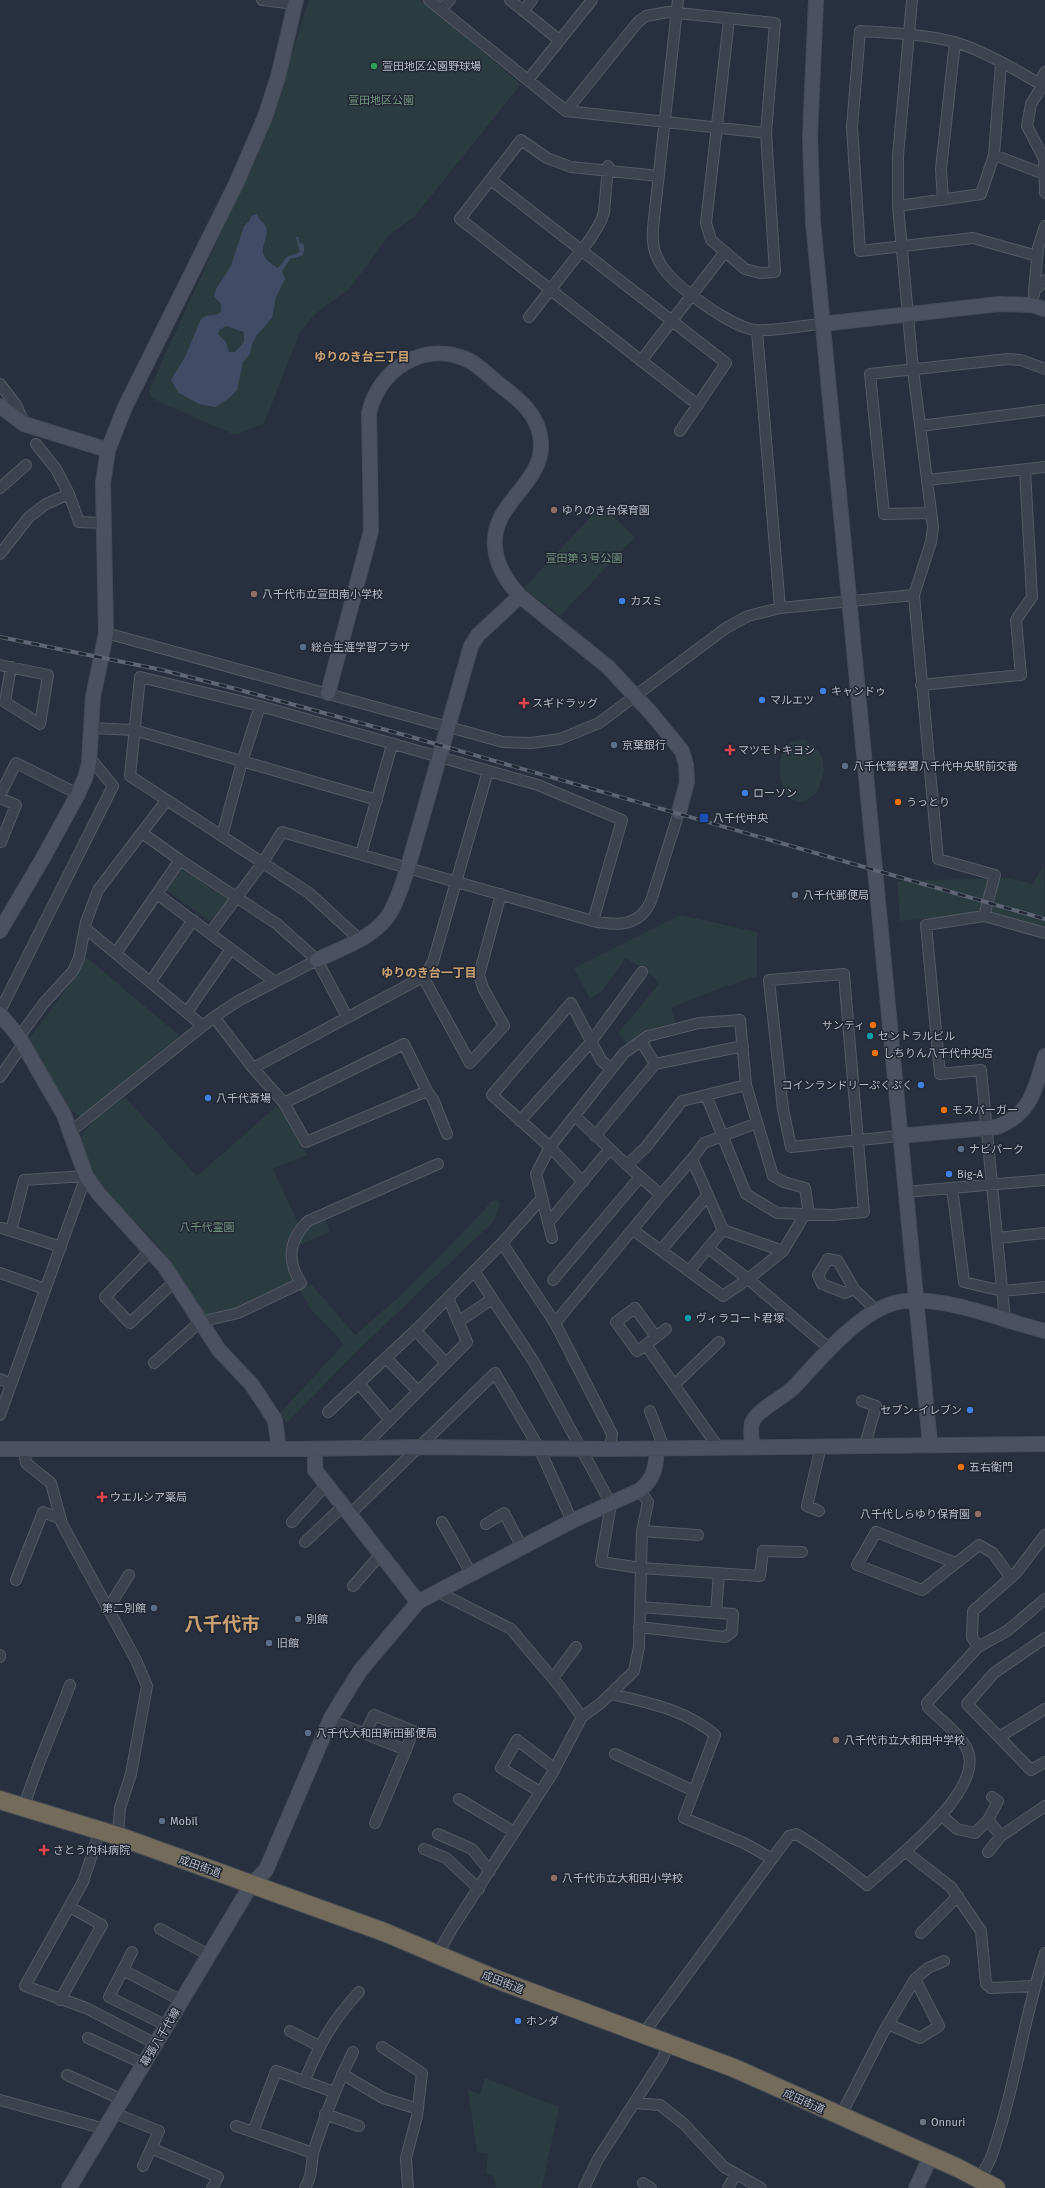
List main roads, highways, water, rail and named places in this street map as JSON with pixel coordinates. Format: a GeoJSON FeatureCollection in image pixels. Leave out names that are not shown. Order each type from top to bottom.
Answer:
{"type":"FeatureCollection","features":[{"type":"Feature","properties":{"kind":"highway","name":"成田街道"},"geometry":{"type":"LineString","coordinates":[[0,1800],[118,1836],[384,1932],[493,1978],[734,2068],[840,2117],[931,2156],[996,2188]]}},
{"type":"Feature","properties":{"kind":"water"},"geometry":{"type":"Polygon","coordinates":[[[257,214],[266,227],[267,233],[263,253],[270,262],[278,268],[287,257],[300,252],[296,237],[298,237],[299,242],[304,245],[304,251],[300,257],[291,258],[282,271],[285,279],[276,297],[272,318],[257,335],[252,344],[250,354],[243,362],[237,390],[228,399],[215,407],[199,404],[179,393],[171,380],[185,357],[201,319],[206,316],[219,314],[221,312],[221,304],[214,296],[216,289],[231,266],[244,226],[250,220],[251,216],[257,214]],[[226,326],[219,330],[218,334],[226,342],[229,352],[235,352],[244,342],[244,332],[226,326]]]}},
{"type":"Feature","properties":{"kind":"railway"},"geometry":{"type":"LineString","coordinates":[[0,637],[162,670],[240,690],[408,736],[1045,919]]}},
{"type":"Feature","properties":{"kind":"place","name":"萱田地区公園野球場"},"geometry":{"type":"Point","coordinates":[374,66]}},
{"type":"Feature","properties":{"kind":"place","name":"ゆりのき台保育園"},"geometry":{"type":"Point","coordinates":[554,510]}},
{"type":"Feature","properties":{"kind":"place","name":"八千代市立萱田南小学校"},"geometry":{"type":"Point","coordinates":[254,594]}},
{"type":"Feature","properties":{"kind":"place","name":"カスミ"},"geometry":{"type":"Point","coordinates":[622,601]}},
{"type":"Feature","properties":{"kind":"place","name":"総合生涯学習プラザ"},"geometry":{"type":"Point","coordinates":[303,647]}},
{"type":"Feature","properties":{"kind":"place","name":"キャンドゥ"},"geometry":{"type":"Point","coordinates":[823,691]}},
{"type":"Feature","properties":{"kind":"place","name":"マルエツ"},"geometry":{"type":"Point","coordinates":[762,700]}},
{"type":"Feature","properties":{"kind":"place","name":"スギドラッグ"},"geometry":{"type":"Point","coordinates":[524,703]}},
{"type":"Feature","properties":{"kind":"place","name":"京葉銀行"},"geometry":{"type":"Point","coordinates":[614,745]}},
{"type":"Feature","properties":{"kind":"place","name":"マツモトキヨシ"},"geometry":{"type":"Point","coordinates":[730,750]}},
{"type":"Feature","properties":{"kind":"place","name":"八千代警察署八千代中央駅前交番"},"geometry":{"type":"Point","coordinates":[845,766]}},
{"type":"Feature","properties":{"kind":"place","name":"ローソン"},"geometry":{"type":"Point","coordinates":[745,793]}},
{"type":"Feature","properties":{"kind":"place","name":"うっとり"},"geometry":{"type":"Point","coordinates":[898,802]}},
{"type":"Feature","properties":{"kind":"place","name":"八千代中央"},"geometry":{"type":"Point","coordinates":[704,818]}},
{"type":"Feature","properties":{"kind":"place","name":"八千代郵便局"},"geometry":{"type":"Point","coordinates":[795,895]}},
{"type":"Feature","properties":{"kind":"place","name":"サンティ"},"geometry":{"type":"Point","coordinates":[873,1025]}},
{"type":"Feature","properties":{"kind":"place","name":"セントラルビル"},"geometry":{"type":"Point","coordinates":[870,1036]}},
{"type":"Feature","properties":{"kind":"place","name":"しちりん八千代中央店"},"geometry":{"type":"Point","coordinates":[875,1053]}},
{"type":"Feature","properties":{"kind":"place","name":"コインランドリーぷくぷく"},"geometry":{"type":"Point","coordinates":[921,1085]}},
{"type":"Feature","properties":{"kind":"place","name":"八千代斎場"},"geometry":{"type":"Point","coordinates":[208,1098]}},
{"type":"Feature","properties":{"kind":"place","name":"モスバーガー"},"geometry":{"type":"Point","coordinates":[944,1110]}},
{"type":"Feature","properties":{"kind":"place","name":"ナビパーク"},"geometry":{"type":"Point","coordinates":[961,1149]}},
{"type":"Feature","properties":{"kind":"place","name":"Big-A"},"geometry":{"type":"Point","coordinates":[949,1174]}},
{"type":"Feature","properties":{"kind":"place","name":"ヴィラコート君塚"},"geometry":{"type":"Point","coordinates":[688,1318]}},
{"type":"Feature","properties":{"kind":"place","name":"セブン-イレブン"},"geometry":{"type":"Point","coordinates":[970,1410]}},
{"type":"Feature","properties":{"kind":"place","name":"五右衛門"},"geometry":{"type":"Point","coordinates":[961,1467]}},
{"type":"Feature","properties":{"kind":"place","name":"ウエルシア薬局"},"geometry":{"type":"Point","coordinates":[102,1497]}},
{"type":"Feature","properties":{"kind":"place","name":"八千代しらゆり保育園"},"geometry":{"type":"Point","coordinates":[978,1514]}},
{"type":"Feature","properties":{"kind":"place","name":"第二別館"},"geometry":{"type":"Point","coordinates":[154,1608]}},
{"type":"Feature","properties":{"kind":"place","name":"別館"},"geometry":{"type":"Point","coordinates":[298,1619]}},
{"type":"Feature","properties":{"kind":"place","name":"旧館"},"geometry":{"type":"Point","coordinates":[269,1643]}},
{"type":"Feature","properties":{"kind":"place","name":"八千代大和田新田郵便局"},"geometry":{"type":"Point","coordinates":[308,1733]}},
{"type":"Feature","properties":{"kind":"place","name":"八千代市立大和田中学校"},"geometry":{"type":"Point","coordinates":[836,1740]}},
{"type":"Feature","properties":{"kind":"place","name":"Mobil"},"geometry":{"type":"Point","coordinates":[162,1821]}},
{"type":"Feature","properties":{"kind":"place","name":"さとう内科病院"},"geometry":{"type":"Point","coordinates":[44,1850]}},
{"type":"Feature","properties":{"kind":"place","name":"八千代市立大和田小学校"},"geometry":{"type":"Point","coordinates":[554,1878]}},
{"type":"Feature","properties":{"kind":"place","name":"ホンダ"},"geometry":{"type":"Point","coordinates":[518,2021]}},
{"type":"Feature","properties":{"kind":"place","name":"Onnuri"},"geometry":{"type":"Point","coordinates":[923,2122]}},
{"type":"Feature","properties":{"kind":"district","name":"ゆりのき台三丁目"},"geometry":{"type":"Point","coordinates":[362,357]}},
{"type":"Feature","properties":{"kind":"district","name":"ゆりのき台一丁目"},"geometry":{"type":"Point","coordinates":[429,973]}},
{"type":"Feature","properties":{"kind":"district","name":"八千代市"},"geometry":{"type":"Point","coordinates":[222,1624]}},
{"type":"Feature","properties":{"kind":"park label","name":"萱田地区公園"},"geometry":{"type":"Point","coordinates":[381,100]}},
{"type":"Feature","properties":{"kind":"park label","name":"萱田第３号公園"},"geometry":{"type":"Point","coordinates":[584,558]}},
{"type":"Feature","properties":{"kind":"park label","name":"八千代霊園"},"geometry":{"type":"Point","coordinates":[207,1227]}}]}
